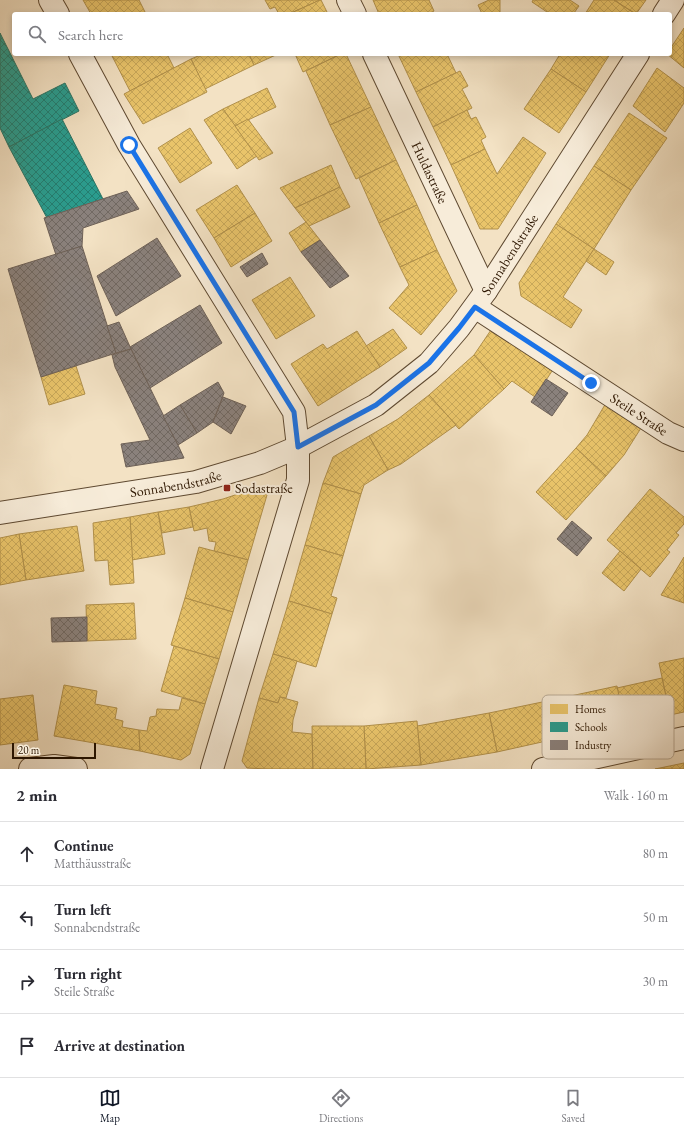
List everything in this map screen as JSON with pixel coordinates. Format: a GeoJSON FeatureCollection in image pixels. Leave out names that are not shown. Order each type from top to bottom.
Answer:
{"type":"FeatureCollection","features":[{"type":"Feature","properties":{"kind":"street"},"geometry":{"type":"LineString","coordinates":[[50,0],[57,12]]}},
{"type":"Feature","properties":{"kind":"street"},"geometry":{"type":"LineString","coordinates":[[348,0],[354,12]]}},
{"type":"Feature","properties":{"kind":"street"},"geometry":{"type":"LineString","coordinates":[[665,12],[673,0]]}},
{"type":"Feature","properties":{"kind":"street"},"geometry":{"type":"LineString","coordinates":[[81,56],[129,145],[294,412],[298,447],[298,480],[212,769]]}},
{"type":"Feature","properties":{"kind":"street","name":"Huldastraße"},"geometry":{"type":"LineString","coordinates":[[375,56],[480,299]]}},
{"type":"Feature","properties":{"kind":"street","name":"Sonnabendstraße"},"geometry":{"type":"LineString","coordinates":[[0,513],[196,482],[260,462],[298,447],[376,405],[429,363],[459,328],[480,299],[637,56]]}},
{"type":"Feature","properties":{"kind":"street","name":"Steile Straße"},"geometry":{"type":"LineString","coordinates":[[480,299],[668,433],[684,440]]}},
{"type":"Feature","properties":{"kind":"street"},"geometry":{"type":"LineString","coordinates":[[674,740],[684,738]]}},
{"type":"Feature","properties":{"kind":"street"},"geometry":{"type":"LineString","coordinates":[[543,769],[588,759]]}},
{"type":"Feature","properties":{"kind":"street"},"geometry":{"type":"LineString","coordinates":[[30,769],[54,766],[76,769]]}},
{"type":"Feature","properties":{"kind":"building: Homes"},"geometry":{"type":"Polygon","coordinates":[[[83,0],[139,0],[145,12],[90,12],[83,0]]]}},
{"type":"Feature","properties":{"kind":"building: Homes"},"geometry":{"type":"Polygon","coordinates":[[[265,0],[320,0],[293,12],[278,12],[275,7],[270,9],[265,0]]]}},
{"type":"Feature","properties":{"kind":"building: Homes"},"geometry":{"type":"Polygon","coordinates":[[[321,0],[327,12],[293,12],[321,0]]]}},
{"type":"Feature","properties":{"kind":"building: Homes"},"geometry":{"type":"Polygon","coordinates":[[[373,0],[429,0],[434,11],[432,12],[378,12],[373,0]]]}},
{"type":"Feature","properties":{"kind":"building: Homes"},"geometry":{"type":"Polygon","coordinates":[[[489,0],[500,0],[500,12],[481,12],[478,5],[489,0]]]}},
{"type":"Feature","properties":{"kind":"building: Homes"},"geometry":{"type":"Polygon","coordinates":[[[533,0],[570,0],[579,6],[575,12],[547,12],[532,2],[533,0]]]}},
{"type":"Feature","properties":{"kind":"building: Homes"},"geometry":{"type":"Polygon","coordinates":[[[594,0],[614,0],[633,12],[586,12],[594,0]]]}},
{"type":"Feature","properties":{"kind":"building: Homes"},"geometry":{"type":"Polygon","coordinates":[[[614,0],[646,0],[637,12],[633,12],[614,0]]]}},
{"type":"Feature","properties":{"kind":"building: Homes"},"geometry":{"type":"Polygon","coordinates":[[[684,28],[684,68],[669,56],[672,56],[672,46],[684,28]]]}},
{"type":"Feature","properties":{"kind":"building: Homes"},"geometry":{"type":"Polygon","coordinates":[[[112,56],[168,56],[174,68],[130,91],[112,56]]]}},
{"type":"Feature","properties":{"kind":"building: Homes"},"geometry":{"type":"Polygon","coordinates":[[[198,56],[250,56],[254,65],[205,89],[191,59],[198,56]]]}},
{"type":"Feature","properties":{"kind":"building: Homes"},"geometry":{"type":"Polygon","coordinates":[[[250,56],[274,56],[254,65],[250,56]]]}},
{"type":"Feature","properties":{"kind":"building: Homes"},"geometry":{"type":"Polygon","coordinates":[[[296,56],[337,56],[303,72],[296,56]]]}},
{"type":"Feature","properties":{"kind":"building: Homes"},"geometry":{"type":"Polygon","coordinates":[[[337,56],[347,56],[371,107],[330,125],[306,71],[337,56]]]}},
{"type":"Feature","properties":{"kind":"building: Homes"},"geometry":{"type":"Polygon","coordinates":[[[399,56],[448,56],[456,73],[416,92],[399,56]]]}},
{"type":"Feature","properties":{"kind":"building: Homes"},"geometry":{"type":"Polygon","coordinates":[[[559,56],[609,56],[586,92],[551,69],[559,56]]]}},
{"type":"Feature","properties":{"kind":"building: Homes"},"geometry":{"type":"Polygon","coordinates":[[[191,59],[207,92],[143,124],[124,94],[191,59]]]}},
{"type":"Feature","properties":{"kind":"building: Homes"},"geometry":{"type":"Polygon","coordinates":[[[657,68],[684,88],[684,103],[665,132],[633,106],[657,68]]]}},
{"type":"Feature","properties":{"kind":"building: Homes"},"geometry":{"type":"Polygon","coordinates":[[[551,69],[586,92],[559,133],[524,109],[551,69]]]}},
{"type":"Feature","properties":{"kind":"building: Homes"},"geometry":{"type":"Polygon","coordinates":[[[460,71],[468,86],[462,89],[472,108],[433,127],[416,92],[460,71]]]}},
{"type":"Feature","properties":{"kind":"building: Homes"},"geometry":{"type":"Polygon","coordinates":[[[267,88],[276,107],[235,126],[223,109],[267,88]]]}},
{"type":"Feature","properties":{"kind":"building: Homes"},"geometry":{"type":"Polygon","coordinates":[[[371,107],[396,160],[356,179],[330,125],[371,107]]]}},
{"type":"Feature","properties":{"kind":"building: Homes"},"geometry":{"type":"Polygon","coordinates":[[[223,109],[257,156],[237,169],[204,120],[223,109]]]}},
{"type":"Feature","properties":{"kind":"building: Homes"},"geometry":{"type":"Polygon","coordinates":[[[467,110],[471,119],[476,117],[486,137],[481,140],[485,149],[451,165],[433,127],[467,110]]]}},
{"type":"Feature","properties":{"kind":"building: Homes"},"geometry":{"type":"Polygon","coordinates":[[[629,113],[667,138],[631,190],[594,166],[629,113]]]}},
{"type":"Feature","properties":{"kind":"building: Homes"},"geometry":{"type":"Polygon","coordinates":[[[248,119],[273,153],[259,160],[235,126],[248,119]]]}},
{"type":"Feature","properties":{"kind":"building: Homes"},"geometry":{"type":"Polygon","coordinates":[[[190,128],[212,163],[180,183],[158,148],[190,128]]]}},
{"type":"Feature","properties":{"kind":"building: Homes"},"geometry":{"type":"Polygon","coordinates":[[[523,137],[546,153],[498,229],[480,229],[451,165],[485,149],[497,174],[523,137]]]}},
{"type":"Feature","properties":{"kind":"building: Homes"},"geometry":{"type":"Polygon","coordinates":[[[396,160],[417,205],[379,223],[359,178],[396,160]]]}},
{"type":"Feature","properties":{"kind":"building: Homes"},"geometry":{"type":"Polygon","coordinates":[[[331,165],[340,187],[295,208],[280,188],[331,165]]]}},
{"type":"Feature","properties":{"kind":"building: Homes"},"geometry":{"type":"Polygon","coordinates":[[[594,166],[631,190],[594,249],[556,224],[594,166]]]}},
{"type":"Feature","properties":{"kind":"building: Homes"},"geometry":{"type":"Polygon","coordinates":[[[237,185],[255,213],[214,238],[196,210],[237,185]]]}},
{"type":"Feature","properties":{"kind":"building: Homes"},"geometry":{"type":"Polygon","coordinates":[[[340,187],[350,207],[309,226],[295,208],[340,187]]]}},
{"type":"Feature","properties":{"kind":"building: Homes"},"geometry":{"type":"Polygon","coordinates":[[[417,205],[437,250],[400,267],[379,223],[417,205]]]}},
{"type":"Feature","properties":{"kind":"building: Homes"},"geometry":{"type":"Polygon","coordinates":[[[255,213],[272,241],[231,267],[214,238],[255,213]]]}},
{"type":"Feature","properties":{"kind":"building: Homes"},"geometry":{"type":"Polygon","coordinates":[[[306,222],[320,240],[301,252],[289,233],[306,222]]]}},
{"type":"Feature","properties":{"kind":"building: Homes"},"geometry":{"type":"Polygon","coordinates":[[[556,224],[594,249],[563,297],[582,310],[571,328],[521,296],[519,283],[556,224]]]}},
{"type":"Feature","properties":{"kind":"building: Homes"},"geometry":{"type":"Polygon","coordinates":[[[594,249],[614,262],[606,275],[586,261],[594,249]]]}},
{"type":"Feature","properties":{"kind":"building: Homes"},"geometry":{"type":"Polygon","coordinates":[[[437,250],[457,291],[421,335],[389,308],[409,285],[400,267],[437,250]]]}},
{"type":"Feature","properties":{"kind":"building: Homes"},"geometry":{"type":"Polygon","coordinates":[[[290,277],[315,316],[276,339],[252,300],[290,277]]]}},
{"type":"Feature","properties":{"kind":"building: Homes"},"geometry":{"type":"Polygon","coordinates":[[[493,327],[554,368],[535,397],[512,381],[504,389],[474,355],[493,327]]]}},
{"type":"Feature","properties":{"kind":"building: Homes"},"geometry":{"type":"Polygon","coordinates":[[[393,329],[407,348],[380,367],[366,346],[393,329]]]}},
{"type":"Feature","properties":{"kind":"building: Homes"},"geometry":{"type":"Polygon","coordinates":[[[357,331],[380,367],[318,406],[291,364],[323,344],[327,349],[357,331]]]}},
{"type":"Feature","properties":{"kind":"building: Homes"},"geometry":{"type":"Polygon","coordinates":[[[474,355],[504,389],[459,429],[429,395],[474,355]]]}},
{"type":"Feature","properties":{"kind":"building: Homes"},"geometry":{"type":"Polygon","coordinates":[[[76,366],[85,394],[49,405],[41,377],[76,366]]]}},
{"type":"Feature","properties":{"kind":"building: Homes"},"geometry":{"type":"Polygon","coordinates":[[[429,395],[456,425],[401,464],[388,470],[369,436],[398,419],[429,395]]]}},
{"type":"Feature","properties":{"kind":"building: Homes"},"geometry":{"type":"Polygon","coordinates":[[[606,403],[641,428],[624,455],[606,476],[576,448],[587,435],[606,403]]]}},
{"type":"Feature","properties":{"kind":"building: Homes"},"geometry":{"type":"Polygon","coordinates":[[[369,436],[388,470],[364,485],[361,494],[323,483],[333,457],[369,436]]]}},
{"type":"Feature","properties":{"kind":"building: Homes"},"geometry":{"type":"Polygon","coordinates":[[[576,448],[606,476],[566,520],[536,492],[576,448]]]}},
{"type":"Feature","properties":{"kind":"building: Homes"},"geometry":{"type":"Polygon","coordinates":[[[323,483],[361,494],[343,556],[305,545],[323,483]]]}},
{"type":"Feature","properties":{"kind":"building: Homes"},"geometry":{"type":"Polygon","coordinates":[[[259,487],[267,495],[248,560],[214,551],[216,542],[209,541],[207,528],[194,531],[189,507],[223,499],[259,487]]]}},
{"type":"Feature","properties":{"kind":"building: Homes"},"geometry":{"type":"Polygon","coordinates":[[[650,489],[684,517],[684,524],[676,533],[679,535],[667,550],[670,552],[650,577],[607,540],[650,489]]]}},
{"type":"Feature","properties":{"kind":"building: Homes"},"geometry":{"type":"Polygon","coordinates":[[[189,507],[193,527],[162,533],[158,512],[189,507]]]}},
{"type":"Feature","properties":{"kind":"building: Homes"},"geometry":{"type":"Polygon","coordinates":[[[158,512],[165,554],[132,560],[130,517],[158,512]]]}},
{"type":"Feature","properties":{"kind":"building: Homes"},"geometry":{"type":"Polygon","coordinates":[[[130,517],[134,583],[110,585],[108,560],[95,561],[93,523],[130,517]]]}},
{"type":"Feature","properties":{"kind":"building: Homes"},"geometry":{"type":"Polygon","coordinates":[[[77,526],[84,571],[26,580],[19,534],[77,526]]]}},
{"type":"Feature","properties":{"kind":"building: Homes"},"geometry":{"type":"Polygon","coordinates":[[[19,534],[26,580],[0,585],[0,538],[19,534]]]}},
{"type":"Feature","properties":{"kind":"building: Homes"},"geometry":{"type":"Polygon","coordinates":[[[305,545],[343,556],[331,596],[337,598],[332,614],[289,601],[305,545]]]}},
{"type":"Feature","properties":{"kind":"building: Homes"},"geometry":{"type":"Polygon","coordinates":[[[199,547],[248,560],[233,612],[185,598],[199,547]]]}},
{"type":"Feature","properties":{"kind":"building: Homes"},"geometry":{"type":"Polygon","coordinates":[[[620,551],[641,569],[624,591],[602,573],[620,551]]]}},
{"type":"Feature","properties":{"kind":"building: Homes"},"geometry":{"type":"Polygon","coordinates":[[[684,557],[684,603],[661,595],[684,557]]]}},
{"type":"Feature","properties":{"kind":"building: Homes"},"geometry":{"type":"Polygon","coordinates":[[[185,598],[233,612],[219,659],[171,645],[185,598]]]}},
{"type":"Feature","properties":{"kind":"building: Homes"},"geometry":{"type":"Polygon","coordinates":[[[289,601],[332,614],[316,667],[273,654],[289,601]]]}},
{"type":"Feature","properties":{"kind":"building: Homes"},"geometry":{"type":"Polygon","coordinates":[[[134,603],[136,639],[87,641],[86,605],[134,603]]]}},
{"type":"Feature","properties":{"kind":"building: Homes"},"geometry":{"type":"Polygon","coordinates":[[[174,646],[219,659],[205,704],[161,691],[174,646]]]}},
{"type":"Feature","properties":{"kind":"building: Homes"},"geometry":{"type":"Polygon","coordinates":[[[273,654],[297,661],[286,698],[280,697],[278,703],[259,698],[273,654]]]}},
{"type":"Feature","properties":{"kind":"building: Homes"},"geometry":{"type":"Polygon","coordinates":[[[684,658],[684,712],[674,714],[674,695],[666,695],[659,663],[684,658]]]}},
{"type":"Feature","properties":{"kind":"building: Homes"},"geometry":{"type":"Polygon","coordinates":[[[662,678],[666,695],[619,695],[617,688],[662,678]]]}},
{"type":"Feature","properties":{"kind":"building: Homes"},"geometry":{"type":"Polygon","coordinates":[[[64,685],[97,691],[95,704],[117,708],[115,719],[123,721],[122,727],[139,730],[140,751],[54,736],[64,685]]]}},
{"type":"Feature","properties":{"kind":"building: Homes"},"geometry":{"type":"Polygon","coordinates":[[[617,686],[619,695],[575,695],[617,686]]]}},
{"type":"Feature","properties":{"kind":"building: Homes"},"geometry":{"type":"Polygon","coordinates":[[[33,695],[38,740],[0,745],[0,699],[33,695]]]}},
{"type":"Feature","properties":{"kind":"building: Homes"},"geometry":{"type":"Polygon","coordinates":[[[280,697],[298,702],[293,720],[292,732],[312,734],[313,769],[247,768],[242,761],[259,698],[278,703],[280,697]]]}},
{"type":"Feature","properties":{"kind":"building: Homes"},"geometry":{"type":"Polygon","coordinates":[[[182,698],[205,704],[190,754],[181,760],[140,751],[139,730],[147,731],[150,717],[156,716],[157,709],[179,710],[182,698]]]}},
{"type":"Feature","properties":{"kind":"building: Homes"},"geometry":{"type":"Polygon","coordinates":[[[542,702],[542,742],[497,752],[489,713],[542,702]]]}},
{"type":"Feature","properties":{"kind":"building: Homes"},"geometry":{"type":"Polygon","coordinates":[[[489,713],[497,752],[421,765],[417,726],[489,713]]]}},
{"type":"Feature","properties":{"kind":"building: Homes"},"geometry":{"type":"Polygon","coordinates":[[[417,721],[421,765],[366,769],[364,726],[417,721]]]}},
{"type":"Feature","properties":{"kind":"building: Homes"},"geometry":{"type":"Polygon","coordinates":[[[312,726],[364,726],[366,769],[313,769],[312,726]]]}},
{"type":"Feature","properties":{"kind":"building: Homes"},"geometry":{"type":"Polygon","coordinates":[[[684,763],[684,769],[655,769],[684,763]]]}},
{"type":"Feature","properties":{"kind":"building: Schools"},"geometry":{"type":"Polygon","coordinates":[[[0,33],[33,99],[65,83],[79,111],[9,147],[0,128],[0,33]]]}},
{"type":"Feature","properties":{"kind":"building: Schools"},"geometry":{"type":"Polygon","coordinates":[[[62,119],[103,199],[47,218],[9,147],[62,119]]]}},
{"type":"Feature","properties":{"kind":"building: Industry"},"geometry":{"type":"Polygon","coordinates":[[[127,191],[139,209],[83,228],[82,246],[56,255],[44,218],[127,191]]]}},
{"type":"Feature","properties":{"kind":"building: Industry"},"geometry":{"type":"Polygon","coordinates":[[[157,238],[181,276],[116,316],[97,276],[157,238]]]}},
{"type":"Feature","properties":{"kind":"building: Industry"},"geometry":{"type":"Polygon","coordinates":[[[320,240],[349,276],[330,288],[301,252],[320,240]]]}},
{"type":"Feature","properties":{"kind":"building: Industry"},"geometry":{"type":"Polygon","coordinates":[[[82,246],[116,353],[41,377],[8,269],[82,246]]]}},
{"type":"Feature","properties":{"kind":"building: Industry"},"geometry":{"type":"Polygon","coordinates":[[[262,253],[268,264],[247,277],[240,267],[262,253]]]}},
{"type":"Feature","properties":{"kind":"building: Industry"},"geometry":{"type":"Polygon","coordinates":[[[200,305],[222,343],[150,388],[130,347],[200,305]]]}},
{"type":"Feature","properties":{"kind":"building: Industry"},"geometry":{"type":"Polygon","coordinates":[[[119,322],[131,349],[116,353],[107,326],[119,322]]]}},
{"type":"Feature","properties":{"kind":"building: Industry"},"geometry":{"type":"Polygon","coordinates":[[[131,349],[184,458],[126,467],[121,444],[150,440],[115,367],[112,355],[131,349]]]}},
{"type":"Feature","properties":{"kind":"building: Industry"},"geometry":{"type":"Polygon","coordinates":[[[546,379],[568,393],[552,416],[531,402],[546,379]]]}},
{"type":"Feature","properties":{"kind":"building: Industry"},"geometry":{"type":"Polygon","coordinates":[[[218,382],[224,393],[213,422],[197,433],[180,405],[218,382]]]}},
{"type":"Feature","properties":{"kind":"building: Industry"},"geometry":{"type":"Polygon","coordinates":[[[223,397],[246,406],[231,434],[213,422],[223,397]]]}},
{"type":"Feature","properties":{"kind":"building: Industry"},"geometry":{"type":"Polygon","coordinates":[[[180,405],[197,433],[178,445],[163,416],[180,405]]]}},
{"type":"Feature","properties":{"kind":"building: Industry"},"geometry":{"type":"Polygon","coordinates":[[[572,521],[592,538],[577,556],[557,539],[572,521]]]}},
{"type":"Feature","properties":{"kind":"building: Industry"},"geometry":{"type":"Polygon","coordinates":[[[87,617],[87,641],[52,642],[51,618],[87,617]]]}},
{"type":"Feature","properties":{"kind":"place","name":"Sodastraße"},"geometry":{"type":"Point","coordinates":[227,488]}},
{"type":"Feature","properties":{"kind":"route"},"geometry":{"type":"LineString","coordinates":[[129,145],[294,412],[298,447],[376,405],[429,363],[475,307],[591,383]]}}]}
